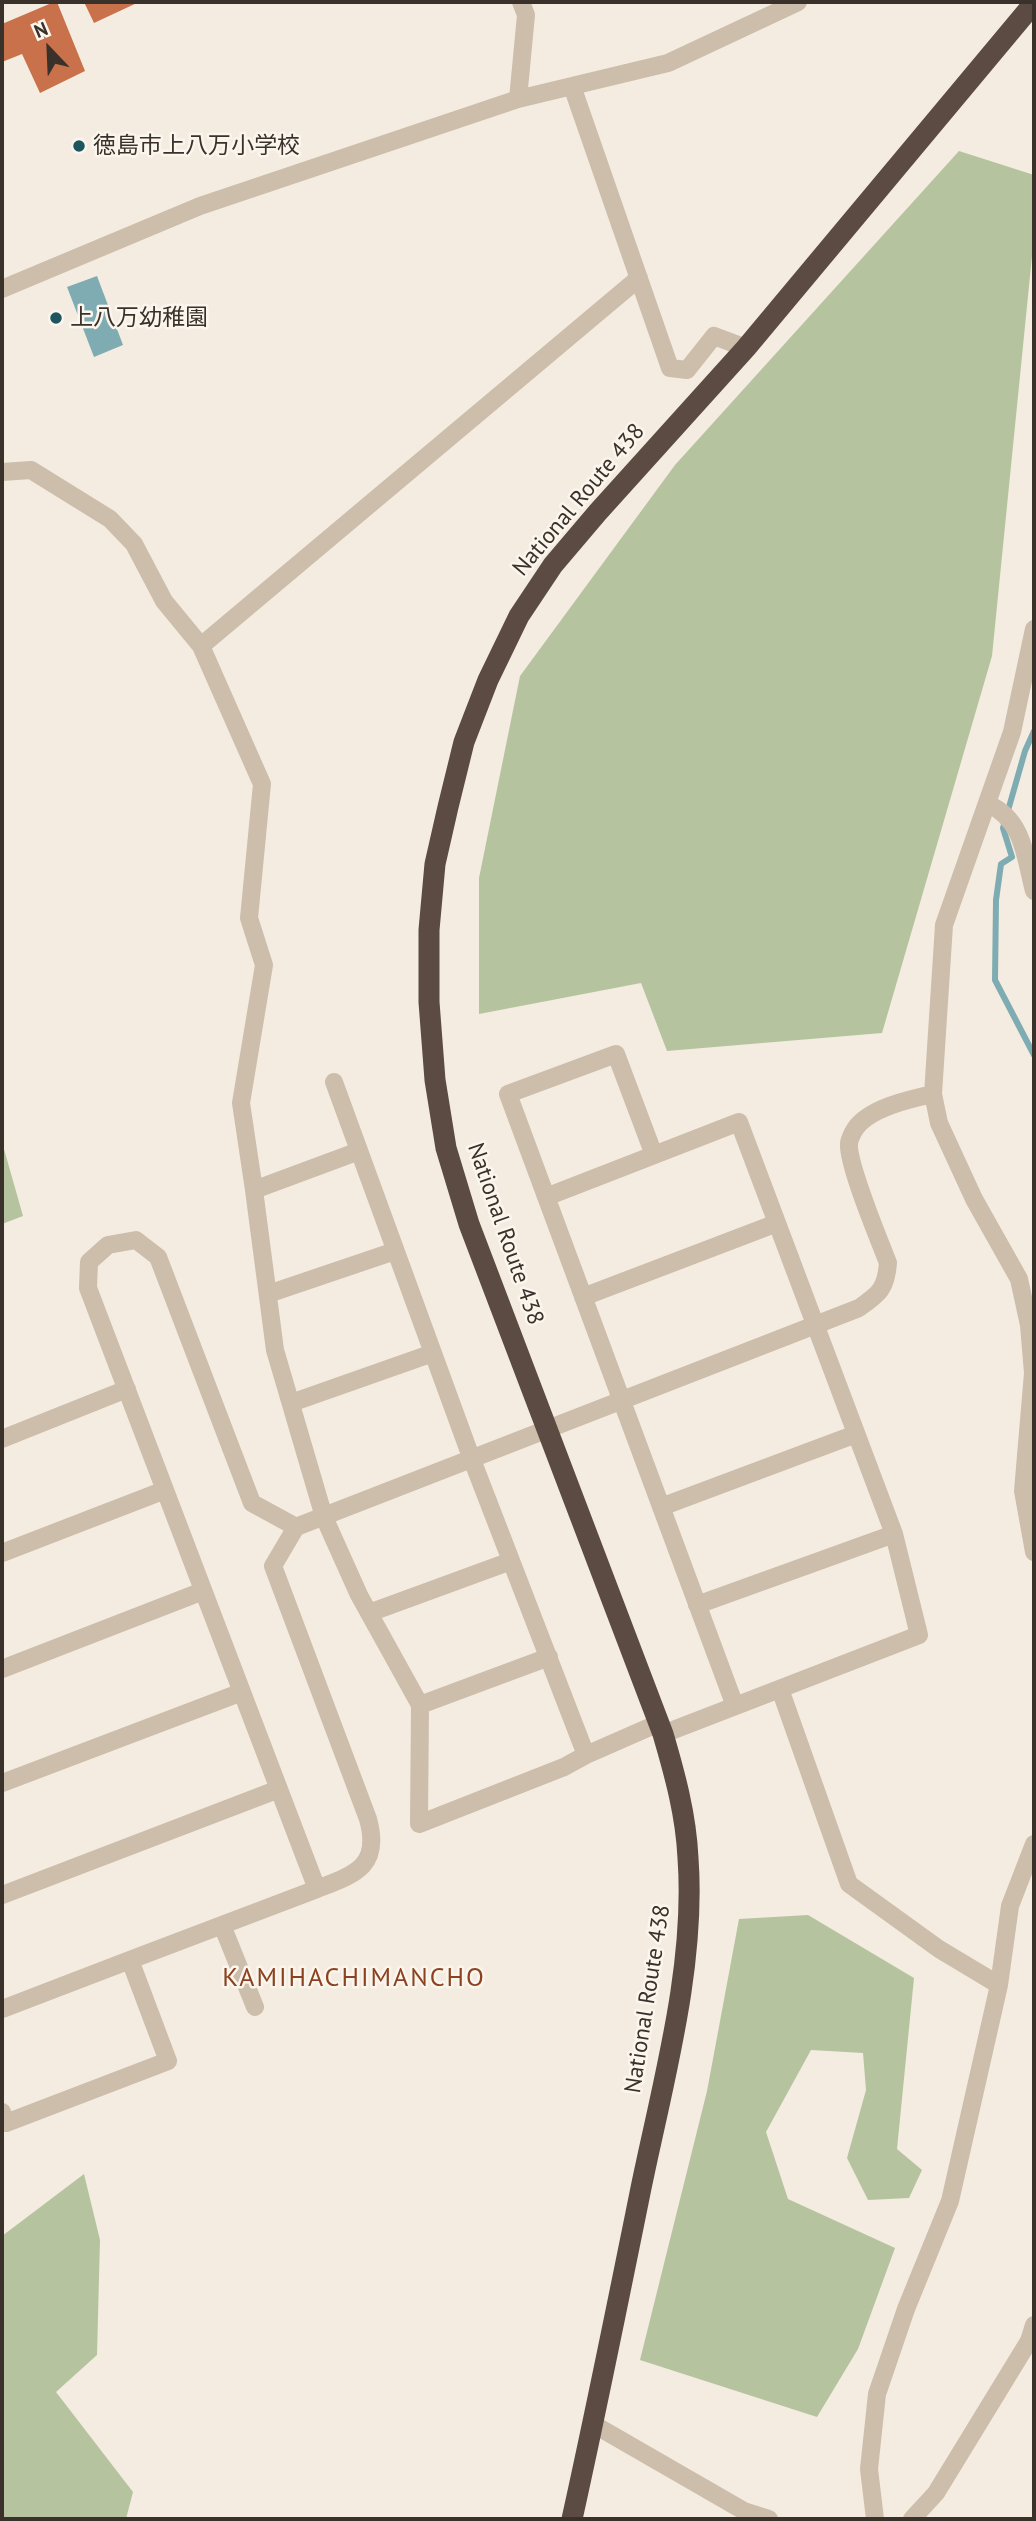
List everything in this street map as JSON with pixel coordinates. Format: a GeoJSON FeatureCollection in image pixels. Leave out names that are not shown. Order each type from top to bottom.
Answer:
{"type":"FeatureCollection","features":[{"type":"Feature","properties":{"kind":"highway","name":"National Route 438"},"geometry":{"type":"LineString","coordinates":[[572,2519],[670,2049],[687,1935],[690,1894],[684,1819],[679,1786],[661,1729],[469,1224],[446,1148],[435,1080],[429,1002],[429,930],[435,864],[464,742],[488,680],[519,616],[553,565],[746,348],[1034,3]]}},
{"type":"Feature","properties":{"kind":"street"},"geometry":{"type":"LineString","coordinates":[[518,99],[526,15],[522,2]]}},
{"type":"Feature","properties":{"kind":"street"},"geometry":{"type":"LineString","coordinates":[[2,289],[200,206],[518,99],[668,63],[798,2]]}},
{"type":"Feature","properties":{"kind":"street"},"geometry":{"type":"LineString","coordinates":[[572,86],[670,368],[687,370],[714,336],[746,348]]}},
{"type":"Feature","properties":{"kind":"street"},"geometry":{"type":"LineString","coordinates":[[201,646],[639,278]]}},
{"type":"Feature","properties":{"kind":"street"},"geometry":{"type":"LineString","coordinates":[[2,472],[31,470],[110,519],[134,544],[164,601],[201,646],[262,784],[249,918],[264,965],[241,1103],[275,1350],[324,1517],[369,1613],[420,1706],[419,1824],[564,1767],[586,1755],[734,1706],[919,1635],[894,1534],[739,1122],[546,1197]]}},
{"type":"Feature","properties":{"kind":"street"},"geometry":{"type":"LineString","coordinates":[[1034,629],[999,810],[944,925],[933,1094],[940,1123],[974,1199],[1019,1279],[1029,1325],[1033,1373],[1023,1490],[1034,1552]]}},
{"type":"Feature","properties":{"kind":"street"},"geometry":{"type":"LineString","coordinates":[[999,810],[1022,843],[1034,891]]}},
{"type":"Feature","properties":{"kind":"street"},"geometry":{"type":"LineString","coordinates":[[654,1155],[616,1054],[508,1094],[734,1706]]}},
{"type":"Feature","properties":{"kind":"street"},"geometry":{"type":"LineString","coordinates":[[334,1082],[471,1457],[586,1755]]}},
{"type":"Feature","properties":{"kind":"street"},"geometry":{"type":"LineString","coordinates":[[2,2009],[352,1876],[368,1861],[373,1838],[368,1819],[273,1566],[296,1527],[859,1308],[879,1294],[887,1280],[888,1263],[852,1163],[849,1143],[854,1130],[863,1119],[905,1100],[933,1094]]}},
{"type":"Feature","properties":{"kind":"street"},"geometry":{"type":"LineString","coordinates":[[254,1190],[359,1151]]}},
{"type":"Feature","properties":{"kind":"street"},"geometry":{"type":"LineString","coordinates":[[583,1297],[777,1223]]}},
{"type":"Feature","properties":{"kind":"street"},"geometry":{"type":"LineString","coordinates":[[296,1527],[253,1503],[158,1256],[136,1240],[108,1245],[89,1262],[88,1288],[317,1889]]}},
{"type":"Feature","properties":{"kind":"street"},"geometry":{"type":"LineString","coordinates":[[268,1294],[395,1251]]}},
{"type":"Feature","properties":{"kind":"street"},"geometry":{"type":"LineString","coordinates":[[291,1403],[433,1353]]}},
{"type":"Feature","properties":{"kind":"street"},"geometry":{"type":"LineString","coordinates":[[2,1439],[127,1389]]}},
{"type":"Feature","properties":{"kind":"street"},"geometry":{"type":"LineString","coordinates":[[661,1507],[856,1434]]}},
{"type":"Feature","properties":{"kind":"street"},"geometry":{"type":"LineString","coordinates":[[2,1553],[165,1490]]}},
{"type":"Feature","properties":{"kind":"street"},"geometry":{"type":"LineString","coordinates":[[697,1605],[894,1534]]}},
{"type":"Feature","properties":{"kind":"street"},"geometry":{"type":"LineString","coordinates":[[369,1613],[511,1561]]}},
{"type":"Feature","properties":{"kind":"street"},"geometry":{"type":"LineString","coordinates":[[2,1669],[203,1591]]}},
{"type":"Feature","properties":{"kind":"street"},"geometry":{"type":"LineString","coordinates":[[420,1706],[549,1657]]}},
{"type":"Feature","properties":{"kind":"street"},"geometry":{"type":"LineString","coordinates":[[780,1689],[849,1884],[939,1949],[999,1985]]}},
{"type":"Feature","properties":{"kind":"street"},"geometry":{"type":"LineString","coordinates":[[2,1783],[242,1692]]}},
{"type":"Feature","properties":{"kind":"street"},"geometry":{"type":"LineString","coordinates":[[2,1895],[279,1789]]}},
{"type":"Feature","properties":{"kind":"street"},"geometry":{"type":"LineString","coordinates":[[875,2519],[869,2469],[877,2394],[906,2309],[950,2201],[999,1985],[1010,1906],[1034,1844]]}},
{"type":"Feature","properties":{"kind":"street"},"geometry":{"type":"LineString","coordinates":[[222,1925],[255,2007]]}},
{"type":"Feature","properties":{"kind":"street"},"geometry":{"type":"LineString","coordinates":[[2,2112],[6,2123],[168,2061],[130,1960]]}},
{"type":"Feature","properties":{"kind":"street"},"geometry":{"type":"LineString","coordinates":[[912,2519],[936,2493],[1029,2341],[1034,2325]]}},
{"type":"Feature","properties":{"kind":"street"},"geometry":{"type":"LineString","coordinates":[[593,2424],[744,2511],[769,2519]]}},
{"type":"Feature","properties":{"kind":"green space"},"geometry":{"type":"Polygon","coordinates":[[[959,151],[1034,175],[1034,236],[992,656],[882,1033],[667,1051],[641,983],[479,1014],[479,878],[520,676],[675,465],[959,151]]]}},
{"type":"Feature","properties":{"kind":"green space"},"geometry":{"type":"Polygon","coordinates":[[[2,1142],[23,1216],[2,1224],[2,1142]]]}},
{"type":"Feature","properties":{"kind":"green space"},"geometry":{"type":"Polygon","coordinates":[[[808,1915],[914,1978],[897,2149],[922,2170],[909,2198],[868,2200],[847,2158],[866,2090],[863,2053],[811,2050],[766,2132],[788,2199],[895,2248],[858,2349],[817,2417],[640,2360],[707,2091],[739,1919],[808,1915]]]}},
{"type":"Feature","properties":{"kind":"green space"},"geometry":{"type":"Polygon","coordinates":[[[84,2174],[100,2240],[97,2355],[56,2392],[133,2492],[126,2519],[2,2519],[2,2236],[84,2174]]]}},
{"type":"Feature","properties":{"kind":"water"},"geometry":{"type":"Polygon","coordinates":[[[97,276],[123,345],[94,357],[67,287],[97,276]]]}},
{"type":"Feature","properties":{"kind":"building"},"geometry":{"type":"Polygon","coordinates":[[[57,2],[85,71],[40,93],[22,54],[2,62],[2,24],[57,2]]]}},
{"type":"Feature","properties":{"kind":"building"},"geometry":{"type":"Polygon","coordinates":[[[84,2],[139,2],[94,23],[84,2]]]}},
{"type":"Feature","properties":{"kind":"waterway"},"geometry":{"type":"LineString","coordinates":[[1034,731],[1025,751],[1003,828],[1012,857],[1001,864],[996,900],[995,980],[1034,1055]]}},
{"type":"Feature","properties":{"kind":"place","name":"徳島市上八万小学校"},"geometry":{"type":"Point","coordinates":[79,146]}},
{"type":"Feature","properties":{"kind":"place","name":"上八万幼稚園"},"geometry":{"type":"Point","coordinates":[56,318]}},
{"type":"Feature","properties":{"kind":"district","name":"KAMIHACHIMANCHO"},"geometry":{"type":"Point","coordinates":[354,1979]}}]}
